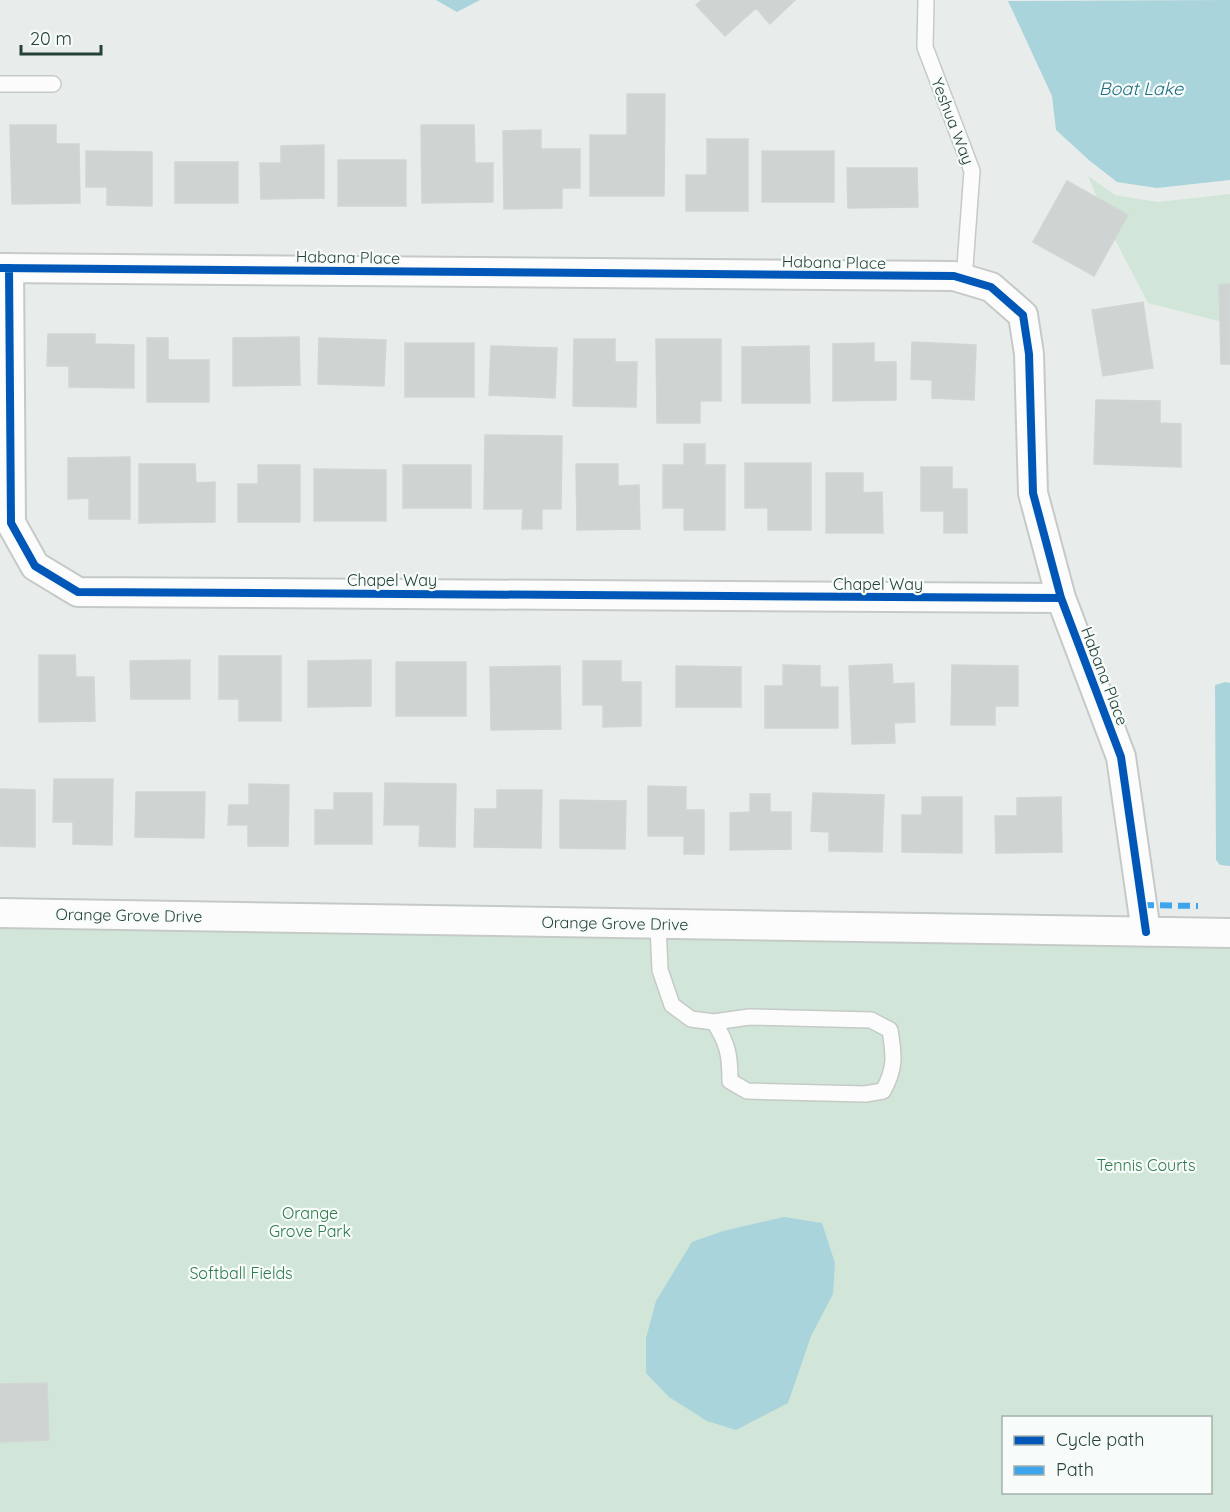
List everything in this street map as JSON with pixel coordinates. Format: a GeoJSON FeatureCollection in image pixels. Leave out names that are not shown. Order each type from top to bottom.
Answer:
{"type":"FeatureCollection","features":[{"type":"Feature","properties":{"kind":"street","name":"Habana Place"},"geometry":{"type":"LineString","coordinates":[[5,268],[954,276],[991,287],[1023,315],[1029,354],[1033,493],[1061,598],[1121,757],[1146,932]]}},
{"type":"Feature","properties":{"kind":"street","name":"Chapel Way"},"geometry":{"type":"LineString","coordinates":[[5,268],[11,524],[35,566],[78,592],[1061,598]]}},
{"type":"Feature","properties":{"kind":"street","name":"Orange Grove Drive"},"geometry":{"type":"LineString","coordinates":[[0,913],[1230,933]]}},
{"type":"Feature","properties":{"kind":"lane","name":"Yeshua Way"},"geometry":{"type":"LineString","coordinates":[[926,0],[925,46],[972,171],[964,280]]}},
{"type":"Feature","properties":{"kind":"lane"},"geometry":{"type":"LineString","coordinates":[[0,84],[53,84]]}},
{"type":"Feature","properties":{"kind":"lane"},"geometry":{"type":"LineString","coordinates":[[658,924],[660,970],[672,1005],[691,1019],[714,1022],[749,1017],[871,1020],[890,1030],[893,1047],[892,1074],[883,1091],[865,1094],[747,1091],[730,1081],[730,1056],[725,1039],[714,1022]]}},
{"type":"Feature","properties":{"kind":"green space"},"geometry":{"type":"Polygon","coordinates":[[[1088,176],[1115,195],[1158,202],[1230,194],[1230,322],[1226,323],[1148,303],[1111,232],[1088,176]]]}},
{"type":"Feature","properties":{"kind":"green space","name":"Orange Grove Park"},"geometry":{"type":"Polygon","coordinates":[[[0,928],[1230,945],[1230,1512],[0,1512],[0,928]]]}},
{"type":"Feature","properties":{"kind":"water"},"geometry":{"type":"Polygon","coordinates":[[[436,0],[480,0],[457,12],[436,0]]]}},
{"type":"Feature","properties":{"kind":"water","name":"Boat Lake"},"geometry":{"type":"Polygon","coordinates":[[[1230,0],[1230,180],[1157,188],[1117,182],[1056,130],[1052,96],[1008,1],[1230,0]]]}},
{"type":"Feature","properties":{"kind":"water"},"geometry":{"type":"Polygon","coordinates":[[[1230,683],[1230,866],[1220,865],[1216,860],[1215,685],[1230,683]]]}},
{"type":"Feature","properties":{"kind":"water"},"geometry":{"type":"Polygon","coordinates":[[[784,1217],[822,1223],[835,1263],[833,1294],[811,1336],[788,1403],[736,1430],[707,1421],[669,1397],[646,1373],[646,1338],[656,1301],[692,1242],[723,1231],[784,1217]]]}},
{"type":"Feature","properties":{"kind":"building"},"geometry":{"type":"Polygon","coordinates":[[[702,0],[795,0],[770,24],[756,8],[725,36],[696,5],[702,0]]]}},
{"type":"Feature","properties":{"kind":"building"},"geometry":{"type":"Polygon","coordinates":[[[627,94],[665,94],[664,196],[590,196],[590,135],[627,135],[627,94]]]}},
{"type":"Feature","properties":{"kind":"building"},"geometry":{"type":"Polygon","coordinates":[[[10,125],[56,125],[56,144],[79,144],[80,203],[12,204],[10,125]]]}},
{"type":"Feature","properties":{"kind":"building"},"geometry":{"type":"Polygon","coordinates":[[[421,125],[474,125],[475,163],[493,163],[493,202],[422,203],[421,125]]]}},
{"type":"Feature","properties":{"kind":"building"},"geometry":{"type":"Polygon","coordinates":[[[541,130],[541,149],[580,149],[580,188],[562,188],[562,208],[504,209],[503,131],[541,130]]]}},
{"type":"Feature","properties":{"kind":"building"},"geometry":{"type":"Polygon","coordinates":[[[707,139],[748,139],[748,211],[686,211],[686,175],[707,175],[707,139]]]}},
{"type":"Feature","properties":{"kind":"building"},"geometry":{"type":"Polygon","coordinates":[[[324,145],[324,198],[261,199],[260,163],[281,163],[281,146],[324,145]]]}},
{"type":"Feature","properties":{"kind":"building"},"geometry":{"type":"Polygon","coordinates":[[[86,151],[152,152],[152,206],[107,205],[107,187],[86,187],[86,151]]]}},
{"type":"Feature","properties":{"kind":"building"},"geometry":{"type":"Polygon","coordinates":[[[762,151],[834,151],[834,202],[762,202],[762,151]]]}},
{"type":"Feature","properties":{"kind":"building"},"geometry":{"type":"Polygon","coordinates":[[[338,160],[406,160],[406,206],[338,206],[338,160]]]}},
{"type":"Feature","properties":{"kind":"building"},"geometry":{"type":"Polygon","coordinates":[[[175,162],[238,162],[238,203],[175,203],[175,162]]]}},
{"type":"Feature","properties":{"kind":"building"},"geometry":{"type":"Polygon","coordinates":[[[847,168],[917,168],[918,207],[848,208],[847,168]]]}},
{"type":"Feature","properties":{"kind":"building"},"geometry":{"type":"Polygon","coordinates":[[[1067,181],[1128,215],[1094,276],[1033,242],[1067,181]]]}},
{"type":"Feature","properties":{"kind":"building"},"geometry":{"type":"Polygon","coordinates":[[[1230,284],[1230,364],[1221,364],[1219,285],[1230,284]]]}},
{"type":"Feature","properties":{"kind":"building"},"geometry":{"type":"Polygon","coordinates":[[[1143,302],[1153,368],[1103,376],[1092,310],[1143,302]]]}},
{"type":"Feature","properties":{"kind":"building"},"geometry":{"type":"Polygon","coordinates":[[[48,334],[95,334],[95,344],[134,345],[134,388],[69,387],[69,366],[47,366],[48,334]]]}},
{"type":"Feature","properties":{"kind":"building"},"geometry":{"type":"Polygon","coordinates":[[[299,337],[300,385],[233,386],[233,338],[299,337]]]}},
{"type":"Feature","properties":{"kind":"building"},"geometry":{"type":"Polygon","coordinates":[[[147,338],[168,338],[168,360],[209,360],[209,402],[147,402],[147,338]]]}},
{"type":"Feature","properties":{"kind":"building"},"geometry":{"type":"Polygon","coordinates":[[[319,338],[386,340],[384,386],[318,384],[319,338]]]}},
{"type":"Feature","properties":{"kind":"building"},"geometry":{"type":"Polygon","coordinates":[[[574,339],[615,339],[615,362],[637,362],[636,407],[573,406],[574,339]]]}},
{"type":"Feature","properties":{"kind":"building"},"geometry":{"type":"Polygon","coordinates":[[[656,339],[721,339],[721,401],[700,401],[700,423],[657,423],[656,339]]]}},
{"type":"Feature","properties":{"kind":"building"},"geometry":{"type":"Polygon","coordinates":[[[912,342],[976,345],[974,400],[932,398],[932,380],[911,379],[912,342]]]}},
{"type":"Feature","properties":{"kind":"building"},"geometry":{"type":"Polygon","coordinates":[[[405,343],[474,343],[474,397],[405,397],[405,343]]]}},
{"type":"Feature","properties":{"kind":"building"},"geometry":{"type":"Polygon","coordinates":[[[874,343],[874,362],[896,362],[896,400],[833,401],[833,344],[874,343]]]}},
{"type":"Feature","properties":{"kind":"building"},"geometry":{"type":"Polygon","coordinates":[[[491,346],[557,348],[555,398],[489,395],[491,346]]]}},
{"type":"Feature","properties":{"kind":"building"},"geometry":{"type":"Polygon","coordinates":[[[809,346],[810,403],[742,403],[742,347],[809,346]]]}},
{"type":"Feature","properties":{"kind":"building"},"geometry":{"type":"Polygon","coordinates":[[[1096,400],[1160,401],[1160,423],[1181,424],[1181,467],[1094,464],[1096,400]]]}},
{"type":"Feature","properties":{"kind":"building"},"geometry":{"type":"Polygon","coordinates":[[[485,435],[562,436],[561,509],[542,509],[542,529],[522,529],[523,509],[484,509],[485,435]]]}},
{"type":"Feature","properties":{"kind":"building"},"geometry":{"type":"Polygon","coordinates":[[[684,444],[705,444],[705,465],[725,465],[725,530],[684,530],[684,508],[663,508],[663,465],[684,465],[684,444]]]}},
{"type":"Feature","properties":{"kind":"building"},"geometry":{"type":"Polygon","coordinates":[[[130,457],[130,519],[89,519],[89,498],[68,499],[68,458],[130,457]]]}},
{"type":"Feature","properties":{"kind":"building"},"geometry":{"type":"Polygon","coordinates":[[[745,463],[811,463],[811,530],[768,530],[768,508],[745,508],[745,463]]]}},
{"type":"Feature","properties":{"kind":"building"},"geometry":{"type":"Polygon","coordinates":[[[139,464],[195,464],[196,483],[215,482],[215,522],[139,523],[139,464]]]}},
{"type":"Feature","properties":{"kind":"building"},"geometry":{"type":"Polygon","coordinates":[[[576,464],[618,464],[618,486],[639,485],[640,529],[577,530],[576,464]]]}},
{"type":"Feature","properties":{"kind":"building"},"geometry":{"type":"Polygon","coordinates":[[[258,465],[300,465],[300,522],[238,522],[238,484],[258,484],[258,465]]]}},
{"type":"Feature","properties":{"kind":"building"},"geometry":{"type":"Polygon","coordinates":[[[403,465],[471,465],[471,508],[403,508],[403,465]]]}},
{"type":"Feature","properties":{"kind":"building"},"geometry":{"type":"Polygon","coordinates":[[[921,467],[952,467],[952,489],[967,489],[967,533],[944,533],[944,511],[921,511],[921,467]]]}},
{"type":"Feature","properties":{"kind":"building"},"geometry":{"type":"Polygon","coordinates":[[[314,469],[386,470],[386,521],[314,521],[314,469]]]}},
{"type":"Feature","properties":{"kind":"building"},"geometry":{"type":"Polygon","coordinates":[[[826,473],[863,473],[863,493],[882,492],[883,533],[826,533],[826,473]]]}},
{"type":"Feature","properties":{"kind":"building"},"geometry":{"type":"Polygon","coordinates":[[[39,655],[75,655],[76,677],[94,677],[95,721],[39,722],[39,655]]]}},
{"type":"Feature","properties":{"kind":"building"},"geometry":{"type":"Polygon","coordinates":[[[219,656],[281,656],[281,721],[239,721],[239,699],[219,699],[219,656]]]}},
{"type":"Feature","properties":{"kind":"building"},"geometry":{"type":"Polygon","coordinates":[[[190,660],[190,699],[131,699],[130,661],[190,660]]]}},
{"type":"Feature","properties":{"kind":"building"},"geometry":{"type":"Polygon","coordinates":[[[371,660],[371,706],[308,707],[308,661],[371,660]]]}},
{"type":"Feature","properties":{"kind":"building"},"geometry":{"type":"Polygon","coordinates":[[[583,661],[621,661],[621,682],[641,682],[641,726],[603,727],[603,705],[583,705],[583,661]]]}},
{"type":"Feature","properties":{"kind":"building"},"geometry":{"type":"Polygon","coordinates":[[[396,662],[466,662],[466,716],[396,716],[396,662]]]}},
{"type":"Feature","properties":{"kind":"building"},"geometry":{"type":"Polygon","coordinates":[[[892,664],[893,684],[914,683],[915,722],[894,723],[895,743],[852,744],[849,666],[892,664]]]}},
{"type":"Feature","properties":{"kind":"building"},"geometry":{"type":"Polygon","coordinates":[[[783,665],[820,666],[820,687],[838,687],[838,728],[765,728],[765,686],[783,686],[783,665]]]}},
{"type":"Feature","properties":{"kind":"building"},"geometry":{"type":"Polygon","coordinates":[[[952,665],[1018,666],[1018,706],[995,706],[995,725],[951,725],[952,665]]]}},
{"type":"Feature","properties":{"kind":"building"},"geometry":{"type":"Polygon","coordinates":[[[560,666],[561,729],[491,730],[490,667],[560,666]]]}},
{"type":"Feature","properties":{"kind":"building"},"geometry":{"type":"Polygon","coordinates":[[[676,666],[741,667],[741,707],[676,707],[676,666]]]}},
{"type":"Feature","properties":{"kind":"building"},"geometry":{"type":"Polygon","coordinates":[[[54,779],[113,779],[112,845],[73,844],[73,822],[53,822],[54,779]]]}},
{"type":"Feature","properties":{"kind":"building"},"geometry":{"type":"Polygon","coordinates":[[[385,783],[456,784],[455,847],[419,846],[420,825],[384,825],[385,783]]]}},
{"type":"Feature","properties":{"kind":"building"},"geometry":{"type":"Polygon","coordinates":[[[249,784],[289,785],[288,846],[248,846],[248,825],[228,825],[229,805],[249,805],[249,784]]]}},
{"type":"Feature","properties":{"kind":"building"},"geometry":{"type":"Polygon","coordinates":[[[648,786],[686,787],[686,810],[704,810],[704,854],[684,854],[684,836],[648,836],[648,786]]]}},
{"type":"Feature","properties":{"kind":"building"},"geometry":{"type":"Polygon","coordinates":[[[0,789],[35,790],[35,847],[0,846],[0,789]]]}},
{"type":"Feature","properties":{"kind":"building"},"geometry":{"type":"Polygon","coordinates":[[[497,790],[542,790],[541,848],[474,847],[475,809],[497,809],[497,790]]]}},
{"type":"Feature","properties":{"kind":"building"},"geometry":{"type":"Polygon","coordinates":[[[136,792],[205,792],[204,838],[135,837],[136,792]]]}},
{"type":"Feature","properties":{"kind":"building"},"geometry":{"type":"Polygon","coordinates":[[[334,793],[372,793],[372,844],[315,844],[315,810],[334,810],[334,793]]]}},
{"type":"Feature","properties":{"kind":"building"},"geometry":{"type":"Polygon","coordinates":[[[813,793],[884,795],[882,852],[829,851],[829,832],[811,831],[813,793]]]}},
{"type":"Feature","properties":{"kind":"building"},"geometry":{"type":"Polygon","coordinates":[[[750,794],[770,794],[770,812],[791,812],[791,849],[730,850],[730,813],[750,812],[750,794]]]}},
{"type":"Feature","properties":{"kind":"building"},"geometry":{"type":"Polygon","coordinates":[[[922,797],[962,797],[962,853],[902,852],[902,815],[922,815],[922,797]]]}},
{"type":"Feature","properties":{"kind":"building"},"geometry":{"type":"Polygon","coordinates":[[[1061,797],[1062,852],[996,853],[995,816],[1017,816],[1017,798],[1061,797]]]}},
{"type":"Feature","properties":{"kind":"building"},"geometry":{"type":"Polygon","coordinates":[[[560,800],[626,801],[625,849],[560,848],[560,800]]]}},
{"type":"Feature","properties":{"kind":"building"},"geometry":{"type":"Polygon","coordinates":[[[47,1383],[49,1440],[0,1442],[0,1384],[47,1383]]]}},
{"type":"Feature","properties":{"kind":"marked path"},"geometry":{"type":"LineString","coordinates":[[1142,905],[1198,906]]}},
{"type":"Feature","properties":{"kind":"cycle path"},"geometry":{"type":"LineString","coordinates":[[0,268],[954,276],[991,287],[1023,315],[1029,354],[1033,493],[1061,598],[1121,757],[1146,932]]}},
{"type":"Feature","properties":{"kind":"cycle path"},"geometry":{"type":"LineString","coordinates":[[9,268],[11,523],[35,566],[78,592],[1061,598]]}},
{"type":"Feature","properties":{"kind":"park label","name":"Tennis Courts"},"geometry":{"type":"Point","coordinates":[1146,1165]}},
{"type":"Feature","properties":{"kind":"park label","name":"Softball Fields"},"geometry":{"type":"Point","coordinates":[241,1273]}}]}
